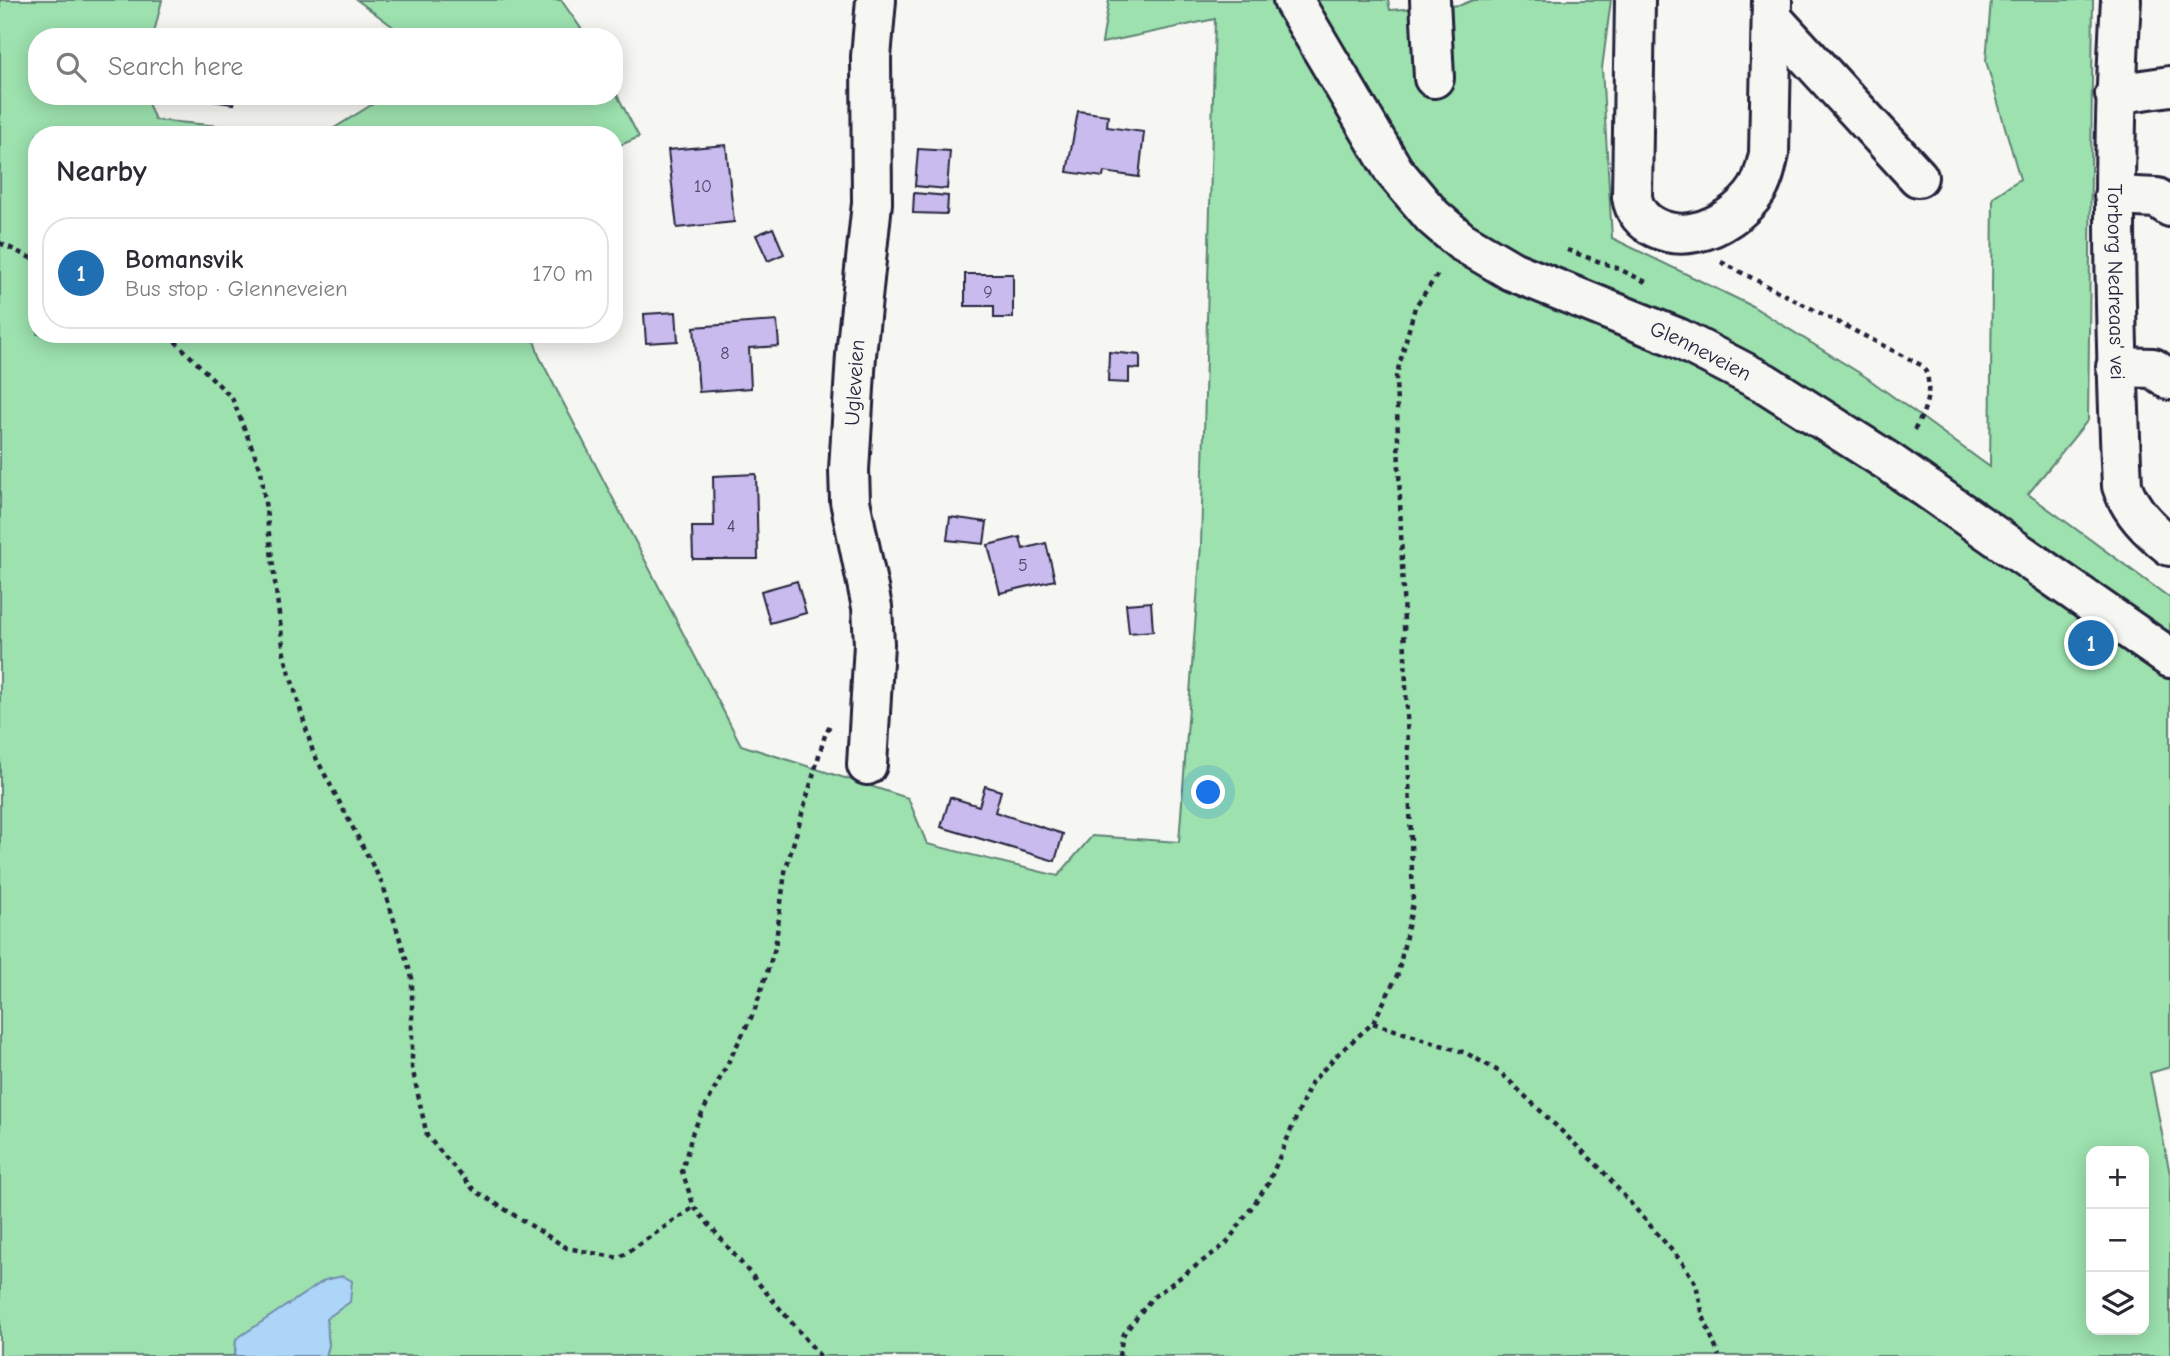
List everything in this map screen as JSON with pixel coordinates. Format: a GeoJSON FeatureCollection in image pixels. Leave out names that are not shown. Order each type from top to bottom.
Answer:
{"type":"FeatureCollection","features":[{"type":"Feature","properties":{"kind":"street","name":"Ugleveien"},"geometry":{"type":"LineString","coordinates":[[867,765],[874,644],[872,607],[850,501],[849,470],[856,355],[872,203],[871,57],[876,0]]}},
{"type":"Feature","properties":{"kind":"street","name":"Glenneveien"},"geometry":{"type":"LineString","coordinates":[[1293,0],[1394,171],[1433,217],[1461,241],[1512,271],[1678,338],[1765,383],[1889,462],[2170,659]]}},
{"type":"Feature","properties":{"kind":"street"},"geometry":{"type":"LineString","coordinates":[[1430,0],[1434,78]]}},
{"type":"Feature","properties":{"kind":"street"},"geometry":{"type":"LineString","coordinates":[[1635,0],[1634,210],[1647,224],[1680,233],[1705,229],[1730,216],[1758,190],[1769,154],[1772,9]]}},
{"type":"Feature","properties":{"kind":"street","name":"Torborg Nedreaas' vei"},"geometry":{"type":"LineString","coordinates":[[2121,0],[2115,94],[2114,196],[2116,367],[2122,486],[2128,503],[2141,520],[2170,546]]}},
{"type":"Feature","properties":{"kind":"street"},"geometry":{"type":"LineString","coordinates":[[1772,9],[1918,177]]}},
{"type":"Feature","properties":{"kind":"street"},"geometry":{"type":"LineString","coordinates":[[2115,94],[2170,86]]}},
{"type":"Feature","properties":{"kind":"street"},"geometry":{"type":"LineString","coordinates":[[2114,196],[2157,198],[2170,207]]}},
{"type":"Feature","properties":{"kind":"street"},"geometry":{"type":"LineString","coordinates":[[2116,367],[2153,368],[2170,380]]}},
{"type":"Feature","properties":{"kind":"path"},"geometry":{"type":"LineString","coordinates":[[1705,229],[1717,257],[1724,265],[1923,366],[1928,380],[1925,407],[1919,424],[1909,436]]}},
{"type":"Feature","properties":{"kind":"path"},"geometry":{"type":"LineString","coordinates":[[1119,1356],[1123,1335],[1152,1298],[1227,1244],[1268,1184],[1311,1083],[1373,1023],[1398,974],[1413,903],[1396,377],[1415,307],[1461,241]]}},
{"type":"Feature","properties":{"kind":"path"},"geometry":{"type":"LineString","coordinates":[[0,243],[28,257]]}},
{"type":"Feature","properties":{"kind":"path"},"geometry":{"type":"LineString","coordinates":[[177,343],[232,398],[261,470],[284,654],[313,752],[383,885],[412,978],[412,1067],[426,1136],[474,1190],[567,1248],[619,1258],[694,1208]]}},
{"type":"Feature","properties":{"kind":"path"},"geometry":{"type":"LineString","coordinates":[[820,1356],[694,1208],[682,1171],[693,1131],[754,1012],[775,948],[785,872],[825,735],[831,724]]}},
{"type":"Feature","properties":{"kind":"path"},"geometry":{"type":"LineString","coordinates":[[1373,1023],[1466,1053],[1500,1072],[1590,1159],[1682,1262],[1696,1284],[1703,1316],[1719,1356]]}},
{"type":"Feature","properties":{"kind":"green space"},"geometry":{"type":"Polygon","coordinates":[[[0,0],[162,0],[155,28],[28,28],[28,105],[149,105],[155,120],[220,126],[28,126],[28,343],[535,343],[539,356],[741,745],[908,798],[927,844],[1058,876],[1092,836],[1179,842],[1201,545],[1215,19],[1102,43],[1109,0],[1388,0],[1390,10],[1461,5],[1473,0],[1611,0],[1602,68],[1612,238],[1752,306],[1866,377],[1990,467],[1993,197],[2020,179],[1986,61],[1991,0],[2093,0],[2088,420],[2028,494],[2170,598],[2170,1067],[2150,1073],[2170,1174],[2170,1356],[326,1356],[329,1345],[326,1319],[236,1339],[235,1356],[0,1356],[0,0]]]}},
{"type":"Feature","properties":{"kind":"green space"},"geometry":{"type":"Polygon","coordinates":[[[357,0],[561,0],[581,28],[395,28],[357,0]]]}},
{"type":"Feature","properties":{"kind":"green space"},"geometry":{"type":"Polygon","coordinates":[[[371,105],[622,105],[639,137],[623,144],[623,126],[338,126],[371,105]]]}},
{"type":"Feature","properties":{"kind":"water"},"geometry":{"type":"Polygon","coordinates":[[[343,1276],[352,1281],[350,1302],[326,1319],[329,1345],[326,1356],[235,1356],[236,1339],[325,1280],[343,1276]]]}},
{"type":"Feature","properties":{"kind":"building"},"geometry":{"type":"Polygon","coordinates":[[[1078,111],[1108,115],[1107,127],[1144,132],[1139,177],[1104,172],[1103,177],[1067,172],[1078,111]]]}},
{"type":"Feature","properties":{"kind":"building"},"geometry":{"type":"Polygon","coordinates":[[[726,145],[734,222],[677,228],[668,150],[726,145]]]}},
{"type":"Feature","properties":{"kind":"building"},"geometry":{"type":"Polygon","coordinates":[[[918,149],[950,151],[947,189],[915,186],[918,149]]]}},
{"type":"Feature","properties":{"kind":"building"},"geometry":{"type":"Polygon","coordinates":[[[914,193],[948,196],[947,214],[913,213],[914,193]]]}},
{"type":"Feature","properties":{"kind":"building"},"geometry":{"type":"Polygon","coordinates":[[[773,228],[784,254],[768,261],[756,235],[773,228]]]}},
{"type":"Feature","properties":{"kind":"building"},"geometry":{"type":"Polygon","coordinates":[[[965,274],[1013,274],[1013,318],[994,318],[994,306],[965,306],[965,274]]]}},
{"type":"Feature","properties":{"kind":"building"},"geometry":{"type":"Polygon","coordinates":[[[676,312],[678,341],[646,343],[644,314],[676,312]]]}},
{"type":"Feature","properties":{"kind":"building"},"geometry":{"type":"Polygon","coordinates":[[[777,321],[779,346],[749,348],[751,388],[699,392],[694,327],[777,321]]]}},
{"type":"Feature","properties":{"kind":"building"},"geometry":{"type":"Polygon","coordinates":[[[1109,352],[1140,355],[1140,369],[1129,368],[1129,383],[1108,382],[1109,352]]]}},
{"type":"Feature","properties":{"kind":"building"},"geometry":{"type":"Polygon","coordinates":[[[756,474],[758,559],[693,559],[692,527],[714,527],[713,476],[756,474]]]}},
{"type":"Feature","properties":{"kind":"building"},"geometry":{"type":"Polygon","coordinates":[[[950,517],[987,522],[984,544],[947,540],[950,517]]]}},
{"type":"Feature","properties":{"kind":"building"},"geometry":{"type":"Polygon","coordinates":[[[1020,537],[1023,549],[1046,543],[1055,580],[1000,593],[988,545],[1020,537]]]}},
{"type":"Feature","properties":{"kind":"building"},"geometry":{"type":"Polygon","coordinates":[[[797,581],[806,613],[770,623],[761,591],[797,581]]]}},
{"type":"Feature","properties":{"kind":"building"},"geometry":{"type":"Polygon","coordinates":[[[1151,602],[1153,631],[1129,633],[1126,604],[1151,602]]]}},
{"type":"Feature","properties":{"kind":"building"},"geometry":{"type":"Polygon","coordinates":[[[985,786],[1001,791],[995,812],[1063,834],[1055,861],[941,827],[950,797],[979,806],[985,786]]]}},
{"type":"Feature","properties":{"kind":"place","name":"Bomansvik"},"geometry":{"type":"Point","coordinates":[2091,643]}}]}
